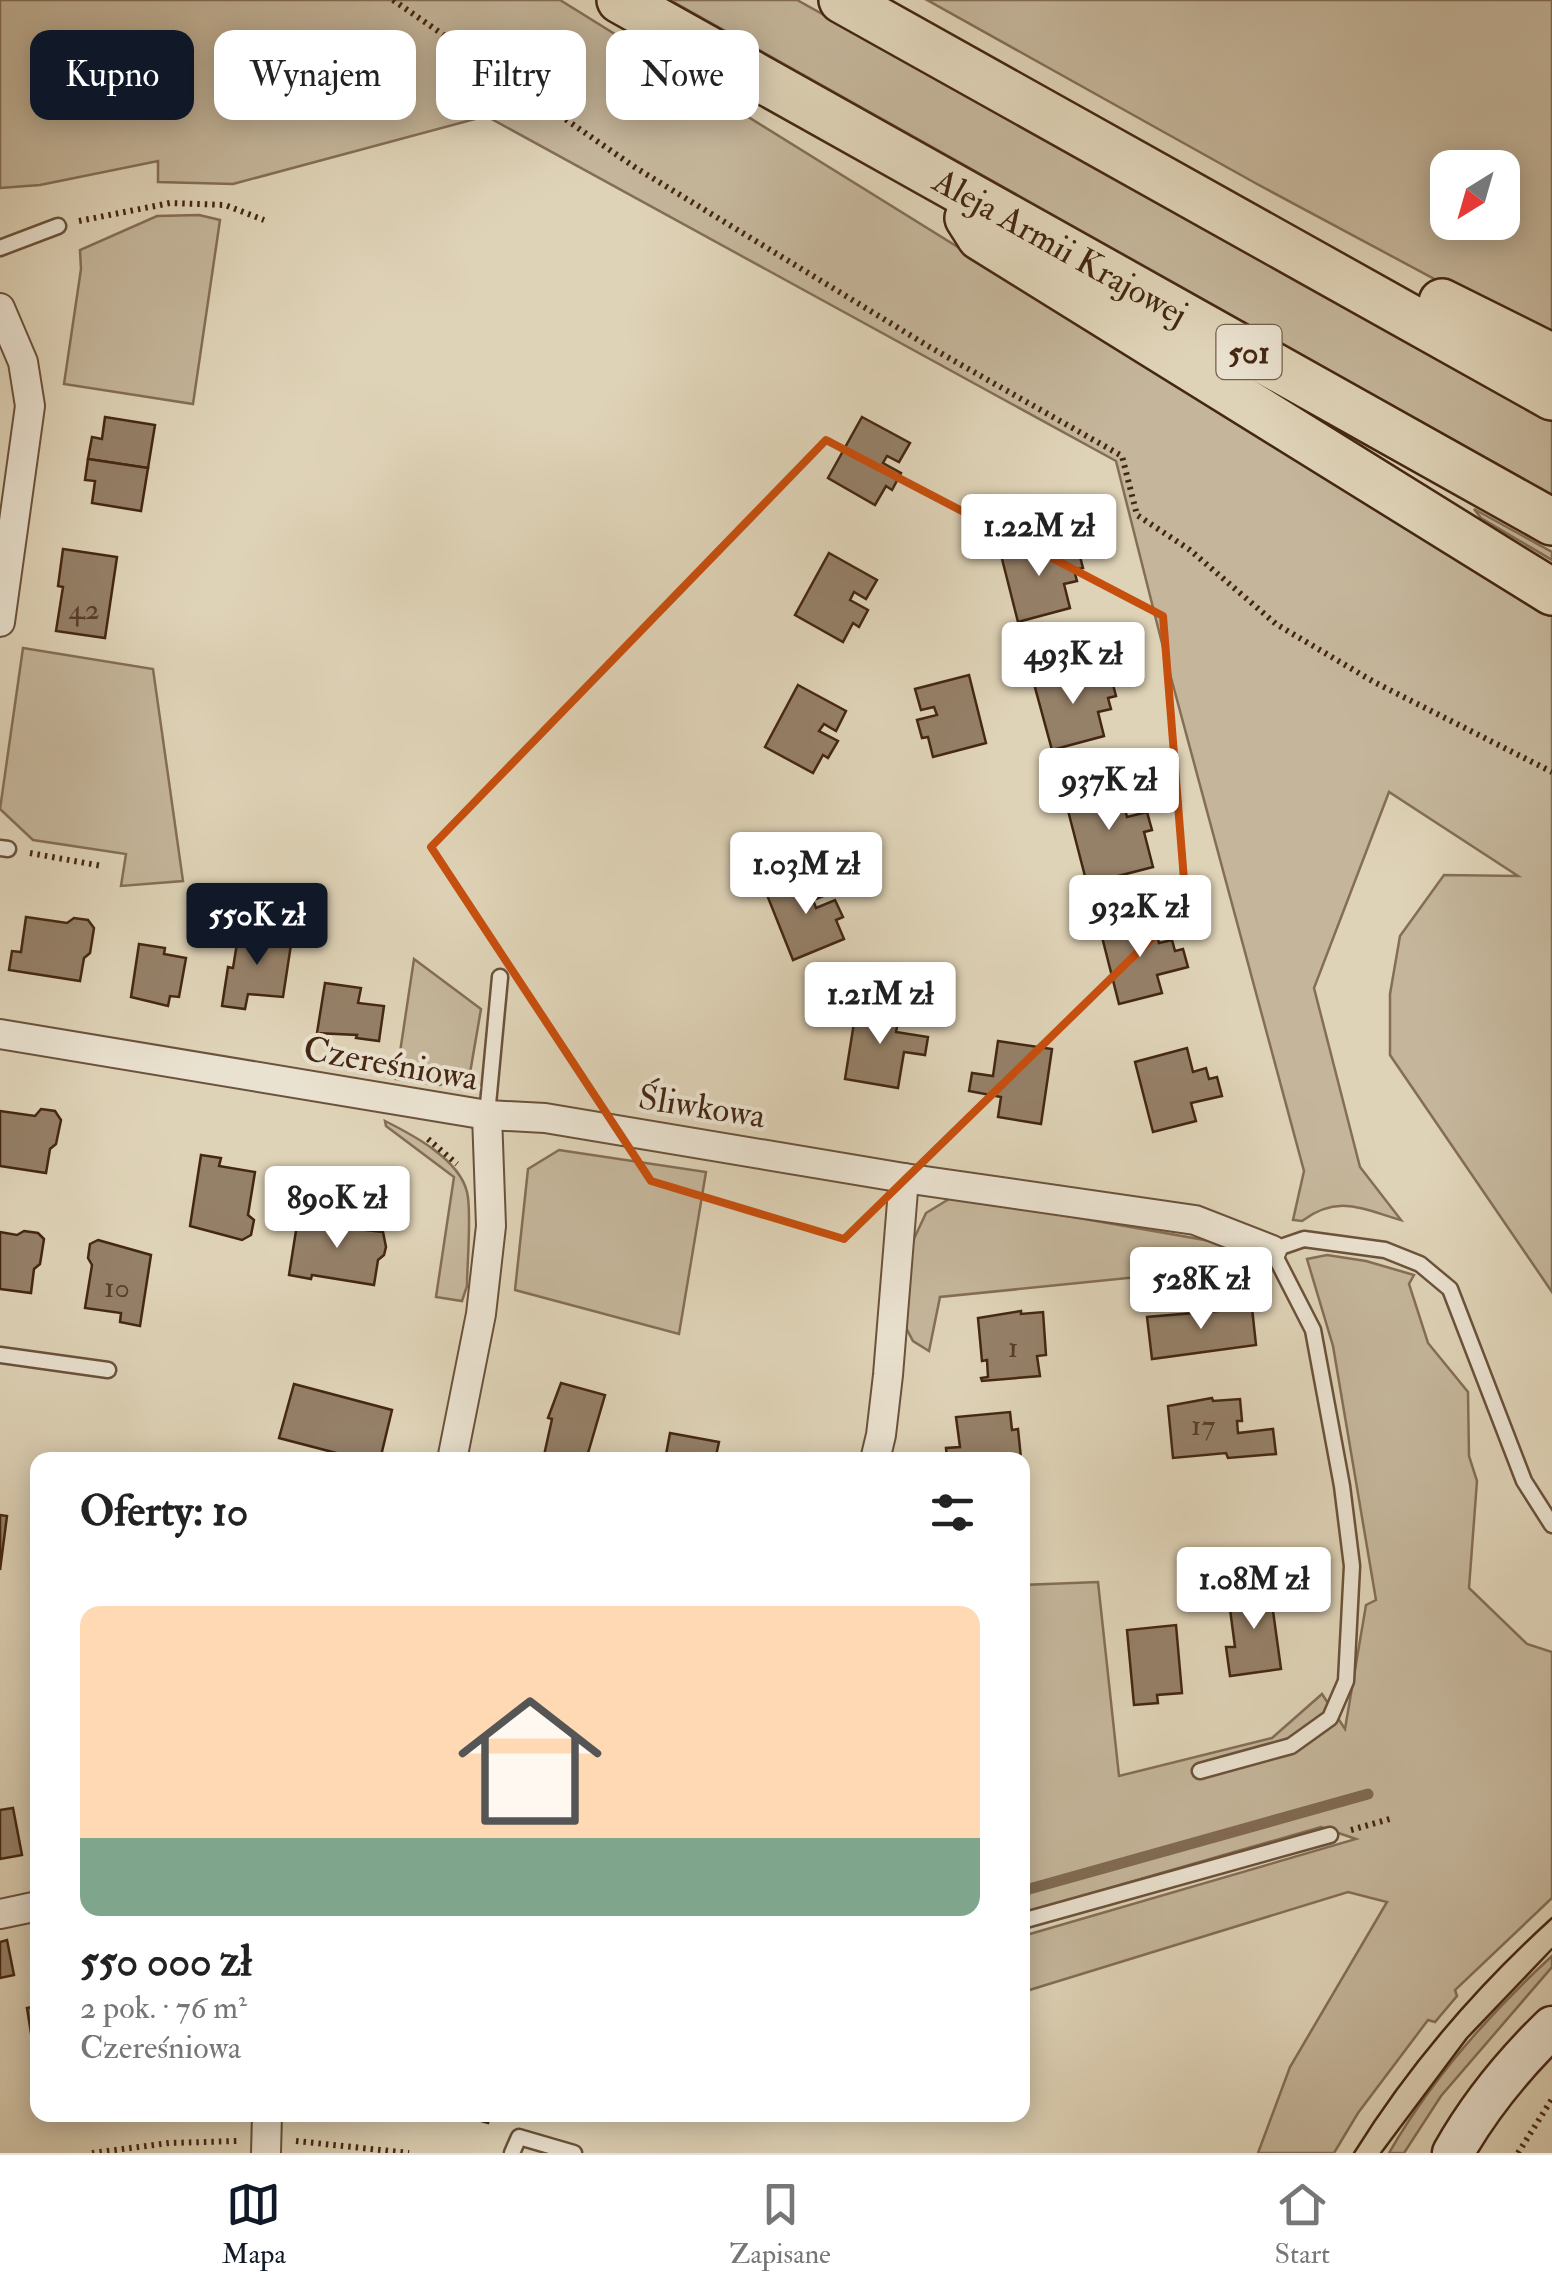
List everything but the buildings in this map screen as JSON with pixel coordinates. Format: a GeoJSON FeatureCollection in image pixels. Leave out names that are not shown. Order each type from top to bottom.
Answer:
{"type":"FeatureCollection","features":[{"type":"Feature","properties":{"kind":"main road","name":"Aleja Armii Krajowej"},"geometry":{"type":"LineString","coordinates":[[620,0],[1552,522]]}},
{"type":"Feature","properties":{"kind":"main road"},"geometry":{"type":"LineString","coordinates":[[842,0],[1552,397]]}},
{"type":"Feature","properties":{"kind":"main road"},"geometry":{"type":"LineString","coordinates":[[946,183],[980,237],[1552,592]]}},
{"type":"Feature","properties":{"kind":"main road"},"geometry":{"type":"LineString","coordinates":[[1380,298],[1444,302],[1552,357]]}},
{"type":"Feature","properties":{"kind":"main road"},"geometry":{"type":"LineString","coordinates":[[1453,2153],[1474,2116],[1519,2059],[1552,2027]]}},
{"type":"Feature","properties":{"kind":"street"},"geometry":{"type":"LineString","coordinates":[[0,308],[23,362],[30,406],[0,622]]}},
{"type":"Feature","properties":{"kind":"street","name":"Czereśniowa"},"geometry":{"type":"LineString","coordinates":[[0,1034],[487,1115],[490,1226],[481,1314],[454,1452]]}},
{"type":"Feature","properties":{"kind":"street","name":"Śliwkowa"},"geometry":{"type":"LineString","coordinates":[[487,1115],[544,1118],[904,1178],[1195,1220],[1272,1250]]}},
{"type":"Feature","properties":{"kind":"street"},"geometry":{"type":"LineString","coordinates":[[876,1452],[886,1390],[904,1178]]}},
{"type":"Feature","properties":{"kind":"street"},"geometry":{"type":"LineString","coordinates":[[0,1914],[30,1908]]}},
{"type":"Feature","properties":{"kind":"street"},"geometry":{"type":"LineString","coordinates":[[266,2122],[266,2153]]}},
{"type":"Feature","properties":{"kind":"lane"},"geometry":{"type":"LineString","coordinates":[[0,248],[58,226]]}},
{"type":"Feature","properties":{"kind":"lane"},"geometry":{"type":"LineString","coordinates":[[487,1115],[500,977]]}},
{"type":"Feature","properties":{"kind":"lane"},"geometry":{"type":"LineString","coordinates":[[1200,1771],[1291,1746],[1330,1718],[1346,1681],[1352,1566],[1342,1486],[1313,1330],[1272,1250],[1304,1239],[1385,1250],[1420,1264],[1450,1290],[1524,1481],[1552,1525]]}},
{"type":"Feature","properties":{"kind":"lane"},"geometry":{"type":"LineString","coordinates":[[0,1355],[108,1370]]}},
{"type":"Feature","properties":{"kind":"lane"},"geometry":{"type":"LineString","coordinates":[[1030,1919],[1330,1835]]}},
{"type":"Feature","properties":{"kind":"lane"},"geometry":{"type":"LineString","coordinates":[[512,2153],[519,2137],[574,2153]]}},
{"type":"Feature","properties":{"kind":"path"},"geometry":{"type":"LineString","coordinates":[[393,0],[636,168],[928,346],[1122,456],[1137,514],[1190,550],[1276,624],[1374,682],[1552,772]]}},
{"type":"Feature","properties":{"kind":"path"},"geometry":{"type":"LineString","coordinates":[[58,226],[170,202],[225,205],[264,220]]}},
{"type":"Feature","properties":{"kind":"path"},"geometry":{"type":"LineString","coordinates":[[4,849],[102,866]]}},
{"type":"Feature","properties":{"kind":"path"},"geometry":{"type":"LineString","coordinates":[[392,1099],[390,1115],[425,1137],[461,1172]]}},
{"type":"Feature","properties":{"kind":"path"},"geometry":{"type":"LineString","coordinates":[[1330,1835],[1393,1818]]}},
{"type":"Feature","properties":{"kind":"path"},"geometry":{"type":"LineString","coordinates":[[1518,2153],[1552,2098]]}},
{"type":"Feature","properties":{"kind":"highlighted area"},"geometry":{"type":"Polygon","coordinates":[[[826,440],[1163,616],[1186,905],[844,1239],[651,1181],[431,847],[826,440]]]}},
{"type":"Feature","properties":{"kind":"shaded area"},"geometry":{"type":"Polygon","coordinates":[[[0,0],[560,0],[608,30],[606,120],[753,120],[1552,616],[1552,1292],[1390,1055],[1390,994],[1400,936],[1444,875],[1518,876],[1389,792],[1314,988],[1360,1167],[1401,1220],[1362,1208],[1339,1206],[1302,1221],[1293,1220],[1304,1171],[1116,461],[493,120],[586,120],[586,30],[436,30],[436,120],[471,120],[233,184],[158,182],[158,161],[40,185],[0,188],[0,0]]]}},
{"type":"Feature","properties":{"kind":"shaded area"},"geometry":{"type":"Polygon","coordinates":[[[670,0],[797,0],[1548,417],[1552,420],[1552,495],[759,50],[759,30],[723,30],[670,0]]]}},
{"type":"Feature","properties":{"kind":"shaded area"},"geometry":{"type":"Polygon","coordinates":[[[927,0],[1552,0],[1552,342],[1257,184],[927,0]]]}},
{"type":"Feature","properties":{"kind":"shaded area"},"geometry":{"type":"Polygon","coordinates":[[[199,215],[220,220],[193,404],[64,384],[81,269],[80,250],[157,216],[199,215]]]}},
{"type":"Feature","properties":{"kind":"shaded area"},"geometry":{"type":"Polygon","coordinates":[[[1474,509],[1552,552],[1552,560],[1481,518],[1474,509]]]}},
{"type":"Feature","properties":{"kind":"shaded area"},"geometry":{"type":"Polygon","coordinates":[[[23,648],[153,669],[183,881],[121,886],[126,854],[33,840],[0,809],[23,648]]]}},
{"type":"Feature","properties":{"kind":"shaded area"},"geometry":{"type":"Polygon","coordinates":[[[414,959],[481,1009],[470,1073],[440,1085],[396,1079],[414,959]]]}},
{"type":"Feature","properties":{"kind":"shaded area"},"geometry":{"type":"Polygon","coordinates":[[[385,1121],[433,1149],[462,1180],[467,1192],[469,1224],[467,1286],[462,1301],[436,1297],[454,1177],[386,1126],[385,1121]]]}},
{"type":"Feature","properties":{"kind":"shaded area"},"geometry":{"type":"Polygon","coordinates":[[[559,1150],[706,1172],[679,1334],[515,1290],[528,1169],[559,1150]]]}},
{"type":"Feature","properties":{"kind":"shaded area"},"geometry":{"type":"Polygon","coordinates":[[[954,1196],[1233,1245],[1253,1255],[1247,1266],[940,1297],[929,1351],[913,1341],[904,1324],[912,1243],[926,1213],[954,1196]]]}},
{"type":"Feature","properties":{"kind":"shaded area"},"geometry":{"type":"Polygon","coordinates":[[[1327,1255],[1414,1275],[1409,1284],[1428,1343],[1468,1392],[1469,1456],[1477,1481],[1469,1588],[1527,1644],[1552,1652],[1552,1898],[1455,1990],[1457,1996],[1435,2022],[1428,2020],[1358,2113],[1334,2153],[1258,2153],[1290,2067],[1387,1902],[1348,1892],[1030,1990],[1030,1934],[1356,1839],[1321,1827],[1030,1911],[1030,1585],[1098,1582],[1119,1776],[1272,1738],[1322,1694],[1345,1729],[1366,1605],[1376,1600],[1333,1346],[1307,1259],[1327,1255]]]}},
{"type":"Feature","properties":{"kind":"shaded area"},"geometry":{"type":"Polygon","coordinates":[[[1552,1956],[1552,1967],[1441,2096],[1404,2153],[1389,2153],[1423,2099],[1463,2048],[1552,1956]]]}},
{"type":"Feature","properties":{"kind":"waterway"},"geometry":{"type":"LineString","coordinates":[[1030,1889],[1368,1794]]}},
{"type":"Feature","properties":{"kind":"tram line"},"geometry":{"type":"LineString","coordinates":[[1354,2153],[1397,2089],[1445,2029],[1552,1918]]}},
{"type":"Feature","properties":{"kind":"tram line"},"geometry":{"type":"LineString","coordinates":[[1381,2153],[1467,2038],[1552,1949]]}}]}
